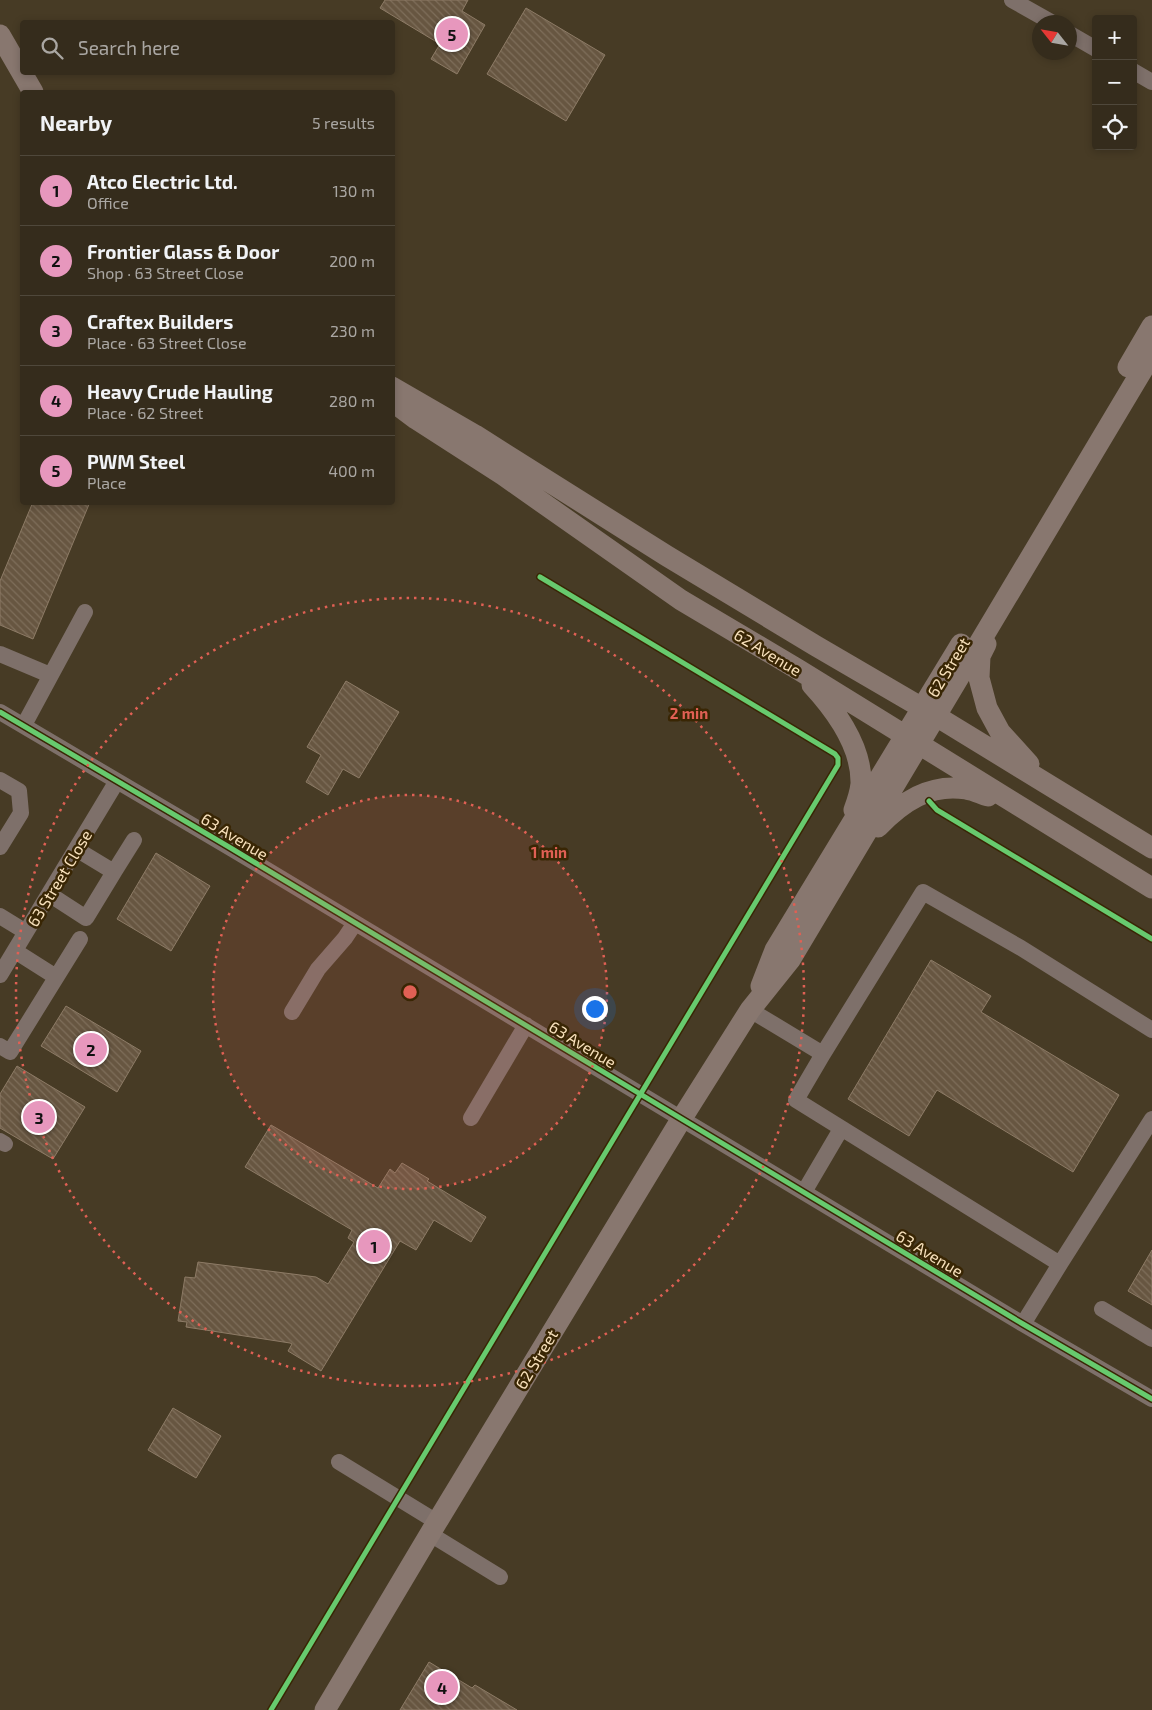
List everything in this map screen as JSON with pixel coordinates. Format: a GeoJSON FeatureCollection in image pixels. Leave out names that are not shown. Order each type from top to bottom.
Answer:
{"type":"FeatureCollection","features":[{"type":"Feature","properties":{"kind":"main road"},"geometry":{"type":"LineString","coordinates":[[0,35],[20,70]]}},
{"type":"Feature","properties":{"kind":"main road"},"geometry":{"type":"LineString","coordinates":[[23,75],[32,90]]}},
{"type":"Feature","properties":{"kind":"main road","name":"62 Street"},"geometry":{"type":"LineString","coordinates":[[325,1710],[682,1118],[750,1010],[790,960],[852,857],[913,741],[1152,326]]}},
{"type":"Feature","properties":{"kind":"main road","name":"62 Street"},"geometry":{"type":"LineString","coordinates":[[930,712],[1003,602],[1152,354]]}},
{"type":"Feature","properties":{"kind":"main road","name":"62 Avenue"},"geometry":{"type":"LineString","coordinates":[[395,389],[475,434],[675,561],[930,712],[1152,848]]}},
{"type":"Feature","properties":{"kind":"main road","name":"62 Avenue"},"geometry":{"type":"LineString","coordinates":[[395,404],[503,476],[652,581],[1152,888]]}},
{"type":"Feature","properties":{"kind":"main road"},"geometry":{"type":"LineString","coordinates":[[1003,602],[980,656],[979,678],[987,708],[1000,732],[1046,782]]}},
{"type":"Feature","properties":{"kind":"main road"},"geometry":{"type":"LineString","coordinates":[[799,670],[837,716],[855,751],[861,783],[848,830]]}},
{"type":"Feature","properties":{"kind":"main road","name":"62 Street"},"geometry":{"type":"LineString","coordinates":[[750,1010],[775,950],[848,830],[913,741]]}},
{"type":"Feature","properties":{"kind":"main road"},"geometry":{"type":"LineString","coordinates":[[852,857],[894,811],[925,792],[951,788],[968,789],[1024,810]]}},
{"type":"Feature","properties":{"kind":"street"},"geometry":{"type":"LineString","coordinates":[[1012,0],[1038,15]]}},
{"type":"Feature","properties":{"kind":"street"},"geometry":{"type":"LineString","coordinates":[[1077,38],[1092,47]]}},
{"type":"Feature","properties":{"kind":"street"},"geometry":{"type":"LineString","coordinates":[[1137,73],[1152,82]]}},
{"type":"Feature","properties":{"kind":"street"},"geometry":{"type":"LineString","coordinates":[[24,725],[85,612]]}},
{"type":"Feature","properties":{"kind":"street"},"geometry":{"type":"LineString","coordinates":[[0,654],[50,675]]}},
{"type":"Feature","properties":{"kind":"street","name":"63 Avenue"},"geometry":{"type":"LineString","coordinates":[[0,712],[1152,1400]]}},
{"type":"Feature","properties":{"kind":"street"},"geometry":{"type":"LineString","coordinates":[[0,780],[19,791],[21,813],[0,848]]}},
{"type":"Feature","properties":{"kind":"street","name":"63 Street Close"},"geometry":{"type":"LineString","coordinates":[[0,975],[117,781]]}},
{"type":"Feature","properties":{"kind":"street"},"geometry":{"type":"LineString","coordinates":[[49,894],[86,918],[134,840]]}},
{"type":"Feature","properties":{"kind":"street"},"geometry":{"type":"LineString","coordinates":[[76,850],[114,872]]}},
{"type":"Feature","properties":{"kind":"street"},"geometry":{"type":"LineString","coordinates":[[1060,1264],[796,1100],[923,892],[1021,948],[1152,1030]]}},
{"type":"Feature","properties":{"kind":"street"},"geometry":{"type":"LineString","coordinates":[[0,916],[26,932]]}},
{"type":"Feature","properties":{"kind":"street"},"geometry":{"type":"LineString","coordinates":[[292,1012],[318,969],[345,938],[355,923]]}},
{"type":"Feature","properties":{"kind":"street"},"geometry":{"type":"LineString","coordinates":[[0,1046],[10,1052],[80,939]]}},
{"type":"Feature","properties":{"kind":"street"},"geometry":{"type":"LineString","coordinates":[[15,951],[56,977]]}},
{"type":"Feature","properties":{"kind":"street"},"geometry":{"type":"LineString","coordinates":[[750,1010],[823,1054]]}},
{"type":"Feature","properties":{"kind":"street"},"geometry":{"type":"LineString","coordinates":[[470,1118],[526,1025]]}},
{"type":"Feature","properties":{"kind":"street"},"geometry":{"type":"LineString","coordinates":[[1023,1324],[1152,1119]]}},
{"type":"Feature","properties":{"kind":"street"},"geometry":{"type":"LineString","coordinates":[[804,1192],[841,1129]]}},
{"type":"Feature","properties":{"kind":"street"},"geometry":{"type":"LineString","coordinates":[[1102,1309],[1152,1339]]}},
{"type":"Feature","properties":{"kind":"street"},"geometry":{"type":"LineString","coordinates":[[339,1462],[434,1528],[500,1577]]}},
{"type":"Feature","properties":{"kind":"building"},"geometry":{"type":"Polygon","coordinates":[[[385,0],[468,0],[462,11],[485,25],[457,74],[431,59],[440,44],[380,8],[385,0]]]}},
{"type":"Feature","properties":{"kind":"building"},"geometry":{"type":"Polygon","coordinates":[[[526,8],[605,55],[566,121],[487,74],[526,8]]]}},
{"type":"Feature","properties":{"kind":"building"},"geometry":{"type":"Polygon","coordinates":[[[32,505],[89,505],[33,639],[0,625],[0,581],[32,505]]]}},
{"type":"Feature","properties":{"kind":"building"},"geometry":{"type":"Polygon","coordinates":[[[346,681],[399,712],[359,778],[343,769],[328,795],[306,782],[321,755],[307,747],[346,681]]]}},
{"type":"Feature","properties":{"kind":"building"},"geometry":{"type":"Polygon","coordinates":[[[156,853],[210,886],[171,951],[117,919],[156,853]]]}},
{"type":"Feature","properties":{"kind":"building"},"geometry":{"type":"Polygon","coordinates":[[[931,960],[991,996],[981,1012],[1119,1095],[1073,1172],[937,1090],[909,1136],[848,1099],[931,960]]]}},
{"type":"Feature","properties":{"kind":"building"},"geometry":{"type":"Polygon","coordinates":[[[66,1006],[141,1051],[117,1092],[41,1046],[66,1006]]]}},
{"type":"Feature","properties":{"kind":"building"},"geometry":{"type":"Polygon","coordinates":[[[17,1066],[85,1107],[53,1159],[0,1128],[0,1094],[17,1066]]]}},
{"type":"Feature","properties":{"kind":"building"},"geometry":{"type":"Polygon","coordinates":[[[271,1125],[378,1188],[390,1169],[395,1173],[402,1163],[429,1179],[427,1181],[486,1217],[471,1242],[434,1220],[416,1250],[400,1241],[321,1371],[288,1351],[292,1344],[290,1343],[186,1327],[187,1322],[178,1321],[185,1277],[195,1278],[198,1262],[316,1277],[328,1284],[354,1242],[348,1238],[352,1230],[245,1167],[271,1125]]]}},
{"type":"Feature","properties":{"kind":"building"},"geometry":{"type":"Polygon","coordinates":[[[1152,1250],[1152,1305],[1128,1291],[1152,1250]]]}},
{"type":"Feature","properties":{"kind":"building"},"geometry":{"type":"Polygon","coordinates":[[[173,1408],[221,1436],[196,1478],[148,1450],[173,1408]]]}},
{"type":"Feature","properties":{"kind":"building"},"geometry":{"type":"Polygon","coordinates":[[[429,1662],[472,1688],[475,1685],[517,1710],[400,1710],[429,1662]]]}},
{"type":"Feature","properties":{"kind":"cycle path"},"geometry":{"type":"LineString","coordinates":[[271,1710],[838,765],[838,758],[835,754],[540,577]]}},
{"type":"Feature","properties":{"kind":"cycle path"},"geometry":{"type":"LineString","coordinates":[[0,712],[229,847],[1023,1324],[1152,1399]]}},
{"type":"Feature","properties":{"kind":"cycle path"},"geometry":{"type":"LineString","coordinates":[[929,801],[937,810],[1152,939]]}},
{"type":"Feature","properties":{"kind":"place","name":"PWM Steel"},"geometry":{"type":"Point","coordinates":[452,34]}},
{"type":"Feature","properties":{"kind":"place","name":"Frontier Glass & Door"},"geometry":{"type":"Point","coordinates":[91,1049]}},
{"type":"Feature","properties":{"kind":"place","name":"Craftex Builders"},"geometry":{"type":"Point","coordinates":[39,1117]}},
{"type":"Feature","properties":{"kind":"place","name":"Atco Electric Ltd."},"geometry":{"type":"Point","coordinates":[374,1246]}},
{"type":"Feature","properties":{"kind":"place","name":"Heavy Crude Hauling"},"geometry":{"type":"Point","coordinates":[442,1687]}}]}
